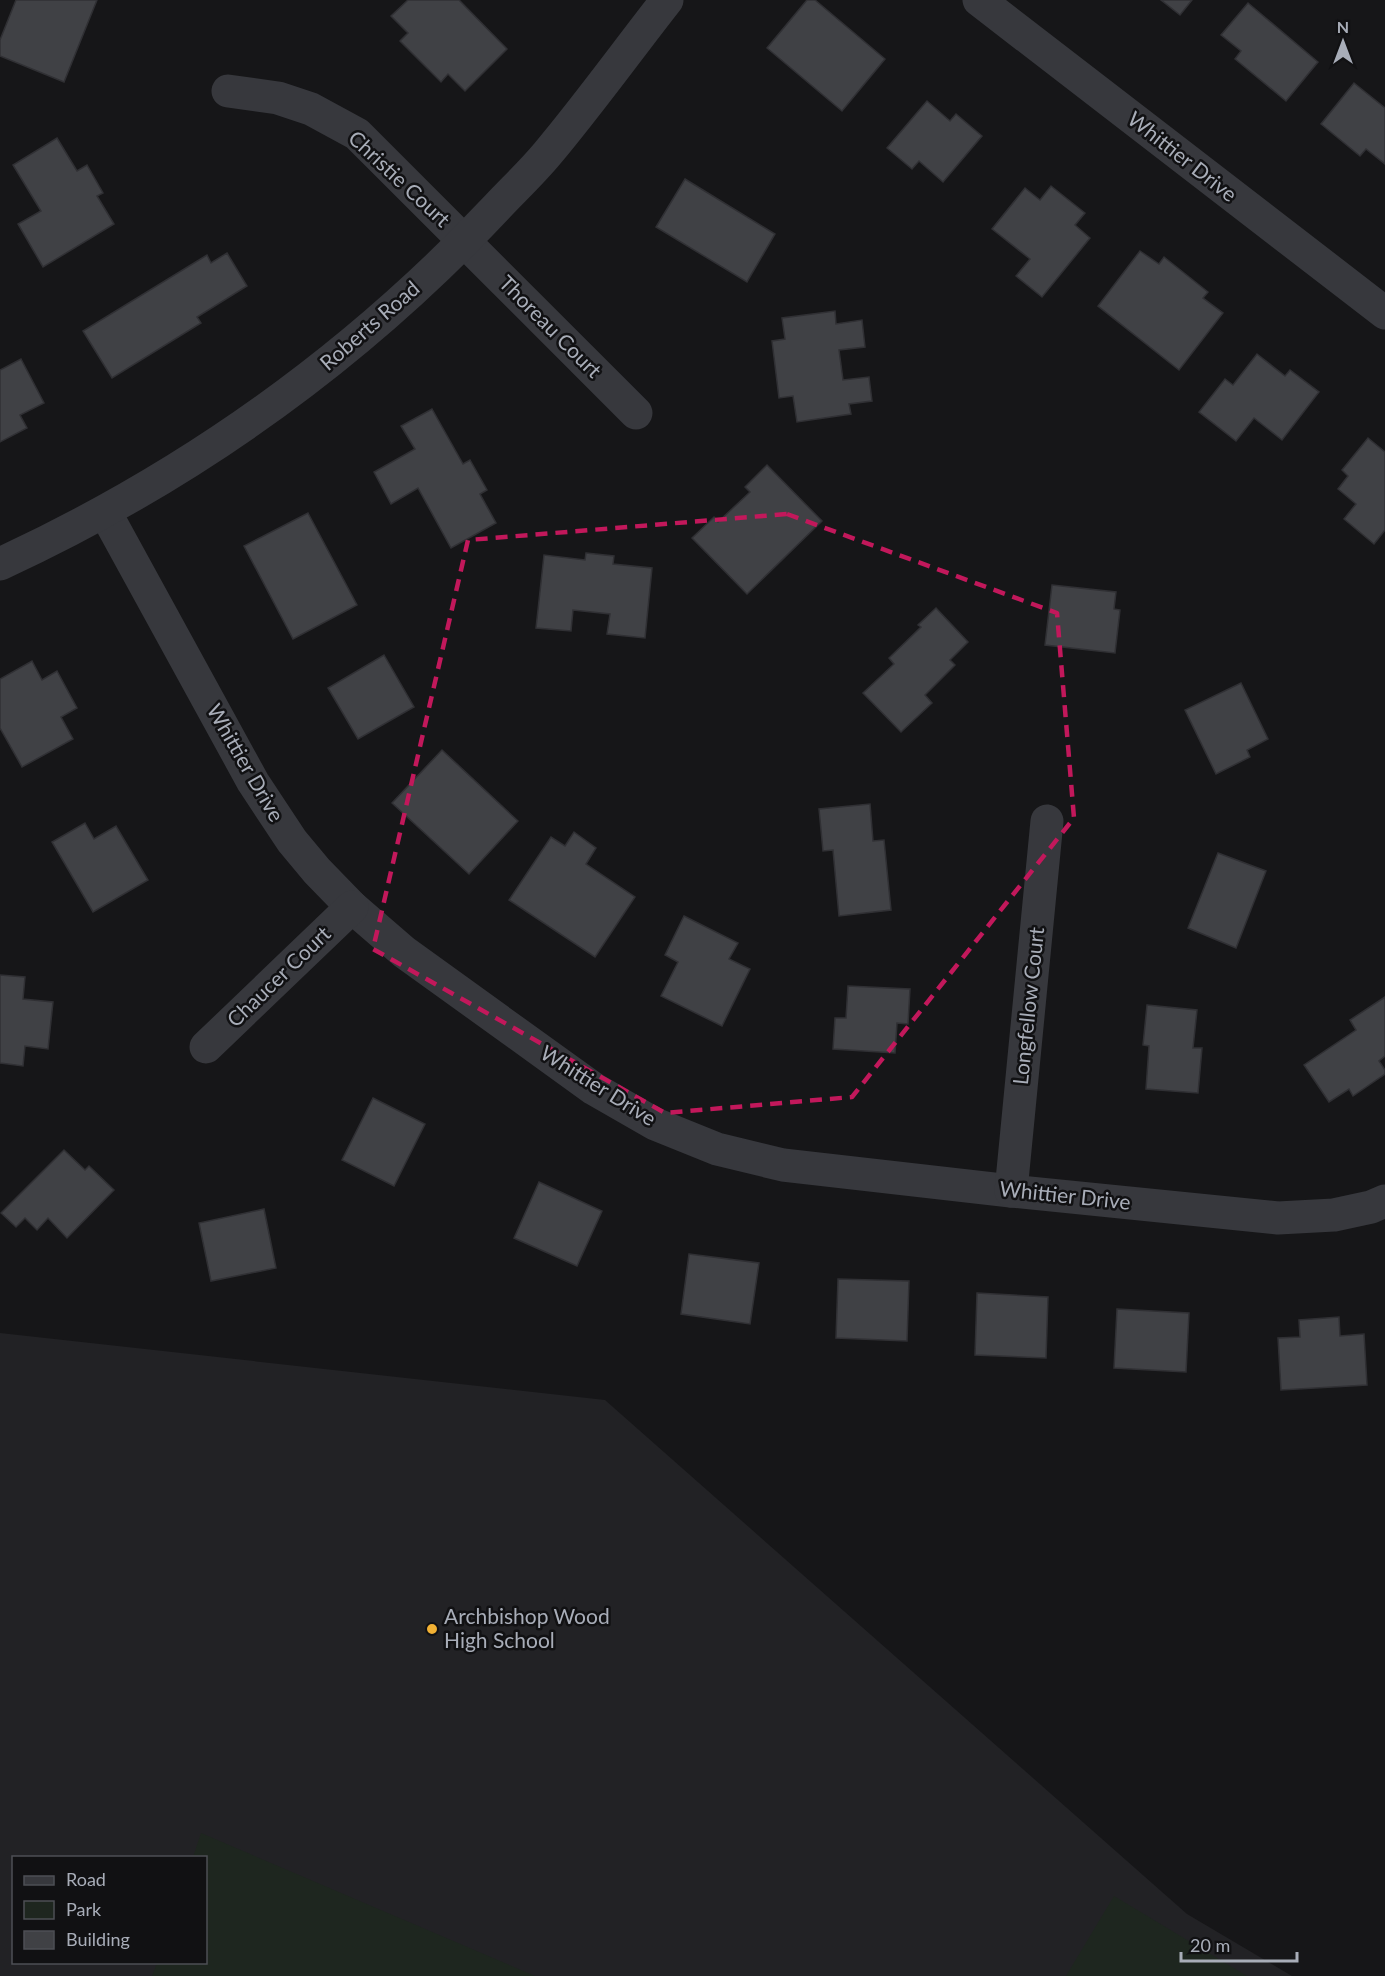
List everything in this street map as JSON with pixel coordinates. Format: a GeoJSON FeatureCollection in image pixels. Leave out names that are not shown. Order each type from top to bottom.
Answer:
{"type":"FeatureCollection","features":[{"type":"Feature","properties":{"kind":"street","name":"Roberts Road"},"geometry":{"type":"LineString","coordinates":[[0,564],[105,512],[225,439],[307,381],[384,317],[465,242],[547,154],[667,0]]}},
{"type":"Feature","properties":{"kind":"street","name":"Whittier Drive"},"geometry":{"type":"LineString","coordinates":[[979,0],[1385,314]]}},
{"type":"Feature","properties":{"kind":"street","name":"Christie Court"},"geometry":{"type":"LineString","coordinates":[[228,91],[278,99],[311,109],[357,134],[465,242]]}},
{"type":"Feature","properties":{"kind":"street","name":"Thoreau Court"},"geometry":{"type":"LineString","coordinates":[[465,242],[636,413]]}},
{"type":"Feature","properties":{"kind":"street","name":"Whittier Drive"},"geometry":{"type":"LineString","coordinates":[[105,512],[253,782],[292,841],[317,871],[352,907],[404,952],[594,1089],[656,1124],[717,1149],[783,1165],[1011,1191],[1278,1218],[1334,1215],[1385,1202]]}},
{"type":"Feature","properties":{"kind":"street","name":"Longfellow Court"},"geometry":{"type":"LineString","coordinates":[[1011,1191],[1047,821]]}},
{"type":"Feature","properties":{"kind":"street","name":"Chaucer Court"},"geometry":{"type":"LineString","coordinates":[[206,1047],[352,907]]}},
{"type":"Feature","properties":{"kind":"highlighted area"},"geometry":{"type":"Polygon","coordinates":[[[787,514],[1057,613],[1074,818],[852,1097],[665,1113],[373,949],[468,540],[787,514]]]}},
{"type":"Feature","properties":{"kind":"shaded area","name":"Archbishop Wood High School"},"geometry":{"type":"Polygon","coordinates":[[[0,1333],[605,1400],[1187,1914],[1292,1976],[0,1976],[0,1333]]]}},
{"type":"Feature","properties":{"kind":"green space"},"geometry":{"type":"Polygon","coordinates":[[[201,1833],[535,1976],[152,1976],[157,1964],[207,1964],[207,1856],[193,1856],[201,1833]]]}},
{"type":"Feature","properties":{"kind":"green space"},"geometry":{"type":"Polygon","coordinates":[[[1114,1896],[1247,1976],[1066,1976],[1114,1896]]]}},
{"type":"Feature","properties":{"kind":"building"},"geometry":{"type":"Polygon","coordinates":[[[16,0],[97,0],[64,82],[0,56],[0,40],[16,0]]]}},
{"type":"Feature","properties":{"kind":"building"},"geometry":{"type":"Polygon","coordinates":[[[408,0],[459,0],[507,49],[465,91],[448,74],[441,82],[400,41],[408,33],[391,16],[408,0]]]}},
{"type":"Feature","properties":{"kind":"building"},"geometry":{"type":"Polygon","coordinates":[[[807,0],[815,0],[885,59],[842,111],[767,48],[807,0]]]}},
{"type":"Feature","properties":{"kind":"building"},"geometry":{"type":"Polygon","coordinates":[[[1161,0],[1192,0],[1180,15],[1161,0]]]}},
{"type":"Feature","properties":{"kind":"building"},"geometry":{"type":"Polygon","coordinates":[[[1248,3],[1318,62],[1286,101],[1235,59],[1241,51],[1221,35],[1248,3]]]}},
{"type":"Feature","properties":{"kind":"building"},"geometry":{"type":"Polygon","coordinates":[[[1354,83],[1385,108],[1385,164],[1366,149],[1360,156],[1321,124],[1354,83]]]}},
{"type":"Feature","properties":{"kind":"building"},"geometry":{"type":"Polygon","coordinates":[[[927,101],[950,121],[956,114],[982,136],[943,182],[919,161],[912,169],[887,148],[927,101]]]}},
{"type":"Feature","properties":{"kind":"building"},"geometry":{"type":"Polygon","coordinates":[[[57,138],[77,171],[87,165],[103,193],[97,196],[114,224],[43,267],[18,224],[41,211],[13,165],[57,138]]]}},
{"type":"Feature","properties":{"kind":"building"},"geometry":{"type":"Polygon","coordinates":[[[685,179],[775,234],[747,282],[656,227],[685,179]]]}},
{"type":"Feature","properties":{"kind":"building"},"geometry":{"type":"Polygon","coordinates":[[[1051,186],[1085,213],[1075,225],[1090,238],[1042,297],[1016,276],[1030,259],[992,229],[1025,188],[1040,200],[1051,186]]]}},
{"type":"Feature","properties":{"kind":"building"},"geometry":{"type":"Polygon","coordinates":[[[1140,251],[1159,264],[1164,257],[1208,292],[1203,298],[1223,313],[1179,370],[1098,306],[1140,251]]]}},
{"type":"Feature","properties":{"kind":"building"},"geometry":{"type":"Polygon","coordinates":[[[227,253],[247,286],[197,317],[201,323],[112,378],[83,331],[207,255],[211,263],[227,253]]]}},
{"type":"Feature","properties":{"kind":"building"},"geometry":{"type":"Polygon","coordinates":[[[835,311],[836,324],[862,320],[865,347],[839,350],[843,380],[869,377],[872,401],[849,404],[851,414],[797,422],[793,396],[779,398],[772,341],[785,339],[782,318],[835,311]]]}},
{"type":"Feature","properties":{"kind":"building"},"geometry":{"type":"Polygon","coordinates":[[[1257,354],[1285,376],[1290,370],[1319,392],[1282,440],[1254,418],[1236,441],[1199,412],[1225,379],[1233,385],[1257,354]]]}},
{"type":"Feature","properties":{"kind":"building"},"geometry":{"type":"Polygon","coordinates":[[[21,359],[44,403],[20,415],[27,428],[0,442],[0,370],[21,359]]]}},
{"type":"Feature","properties":{"kind":"building"},"geometry":{"type":"Polygon","coordinates":[[[432,409],[463,464],[470,460],[487,490],[480,494],[496,523],[451,548],[418,488],[391,504],[374,472],[415,449],[401,426],[432,409]]]}},
{"type":"Feature","properties":{"kind":"building"},"geometry":{"type":"Polygon","coordinates":[[[1368,438],[1385,452],[1385,530],[1374,544],[1344,519],[1356,504],[1338,489],[1348,476],[1342,470],[1368,438]]]}},
{"type":"Feature","properties":{"kind":"building"},"geometry":{"type":"Polygon","coordinates":[[[767,465],[822,521],[747,594],[692,538],[714,517],[718,522],[750,492],[745,487],[767,465]]]}},
{"type":"Feature","properties":{"kind":"building"},"geometry":{"type":"Polygon","coordinates":[[[308,513],[357,605],[293,639],[244,546],[308,513]]]}},
{"type":"Feature","properties":{"kind":"building"},"geometry":{"type":"Polygon","coordinates":[[[586,553],[614,556],[613,564],[652,568],[645,638],[607,634],[610,614],[573,610],[571,631],[536,628],[544,555],[585,560],[586,553]]]}},
{"type":"Feature","properties":{"kind":"building"},"geometry":{"type":"Polygon","coordinates":[[[1052,585],[1116,592],[1114,609],[1120,610],[1115,653],[1045,645],[1052,585]]]}},
{"type":"Feature","properties":{"kind":"building"},"geometry":{"type":"Polygon","coordinates":[[[936,608],[968,642],[950,660],[955,665],[925,695],[932,703],[901,732],[863,693],[894,664],[889,658],[921,627],[918,625],[936,608]]]}},
{"type":"Feature","properties":{"kind":"building"},"geometry":{"type":"Polygon","coordinates":[[[384,655],[414,707],[358,739],[328,688],[384,655]]]}},
{"type":"Feature","properties":{"kind":"building"},"geometry":{"type":"Polygon","coordinates":[[[32,661],[42,680],[57,671],[77,708],[61,717],[73,739],[22,767],[0,728],[0,679],[32,661]]]}},
{"type":"Feature","properties":{"kind":"building"},"geometry":{"type":"Polygon","coordinates":[[[1241,683],[1268,739],[1247,750],[1250,757],[1216,774],[1185,710],[1241,683]]]}},
{"type":"Feature","properties":{"kind":"building"},"geometry":{"type":"Polygon","coordinates":[[[442,750],[518,821],[469,874],[392,803],[442,750]]]}},
{"type":"Feature","properties":{"kind":"building"},"geometry":{"type":"Polygon","coordinates":[[[870,804],[873,841],[884,840],[891,910],[839,916],[833,850],[823,851],[819,809],[870,804]]]}},
{"type":"Feature","properties":{"kind":"building"},"geometry":{"type":"Polygon","coordinates":[[[85,823],[94,839],[116,826],[148,880],[93,912],[52,842],[85,823]]]}},
{"type":"Feature","properties":{"kind":"building"},"geometry":{"type":"Polygon","coordinates":[[[574,832],[596,848],[586,864],[635,897],[595,957],[509,900],[551,837],[565,846],[574,832]]]}},
{"type":"Feature","properties":{"kind":"building"},"geometry":{"type":"Polygon","coordinates":[[[1218,853],[1266,871],[1236,948],[1188,928],[1218,853]]]}},
{"type":"Feature","properties":{"kind":"building"},"geometry":{"type":"Polygon","coordinates":[[[684,916],[738,943],[729,959],[750,969],[722,1026],[661,996],[678,962],[665,955],[684,916]]]}},
{"type":"Feature","properties":{"kind":"building"},"geometry":{"type":"Polygon","coordinates":[[[0,975],[25,977],[23,999],[53,1002],[48,1049],[25,1046],[23,1066],[0,1063],[0,975]]]}},
{"type":"Feature","properties":{"kind":"building"},"geometry":{"type":"Polygon","coordinates":[[[848,986],[910,989],[908,1024],[897,1023],[895,1053],[833,1049],[835,1018],[846,1018],[848,986]]]}},
{"type":"Feature","properties":{"kind":"building"},"geometry":{"type":"Polygon","coordinates":[[[1385,997],[1385,1056],[1379,1061],[1385,1074],[1353,1096],[1349,1089],[1329,1102],[1304,1065],[1356,1030],[1350,1020],[1385,997]]]}},
{"type":"Feature","properties":{"kind":"building"},"geometry":{"type":"Polygon","coordinates":[[[1147,1005],[1197,1010],[1193,1048],[1202,1048],[1198,1093],[1146,1089],[1149,1046],[1143,1045],[1147,1005]]]}},
{"type":"Feature","properties":{"kind":"building"},"geometry":{"type":"Polygon","coordinates":[[[373,1098],[425,1124],[394,1186],[342,1160],[373,1098]]]}},
{"type":"Feature","properties":{"kind":"building"},"geometry":{"type":"Polygon","coordinates":[[[64,1150],[85,1170],[89,1166],[114,1190],[67,1238],[48,1218],[37,1230],[25,1218],[16,1227],[1,1213],[64,1150]]]}},
{"type":"Feature","properties":{"kind":"building"},"geometry":{"type":"Polygon","coordinates":[[[539,1182],[602,1211],[577,1266],[514,1238],[539,1182]]]}},
{"type":"Feature","properties":{"kind":"building"},"geometry":{"type":"Polygon","coordinates":[[[264,1209],[276,1268],[211,1281],[199,1223],[264,1209]]]}},
{"type":"Feature","properties":{"kind":"building"},"geometry":{"type":"Polygon","coordinates":[[[689,1254],[759,1263],[750,1324],[681,1314],[689,1254]]]}},
{"type":"Feature","properties":{"kind":"building"},"geometry":{"type":"Polygon","coordinates":[[[838,1279],[909,1281],[907,1341],[836,1338],[838,1279]]]}},
{"type":"Feature","properties":{"kind":"building"},"geometry":{"type":"Polygon","coordinates":[[[977,1293],[1048,1297],[1046,1358],[975,1355],[977,1293]]]}},
{"type":"Feature","properties":{"kind":"building"},"geometry":{"type":"Polygon","coordinates":[[[1117,1309],[1189,1313],[1186,1372],[1114,1368],[1117,1309]]]}},
{"type":"Feature","properties":{"kind":"building"},"geometry":{"type":"Polygon","coordinates":[[[1339,1317],[1340,1336],[1364,1334],[1367,1385],[1281,1390],[1278,1338],[1300,1337],[1299,1320],[1339,1317]]]}},
{"type":"Feature","properties":{"kind":"place","name":"Archbishop Wood High School"},"geometry":{"type":"Point","coordinates":[432,1629]}}]}
